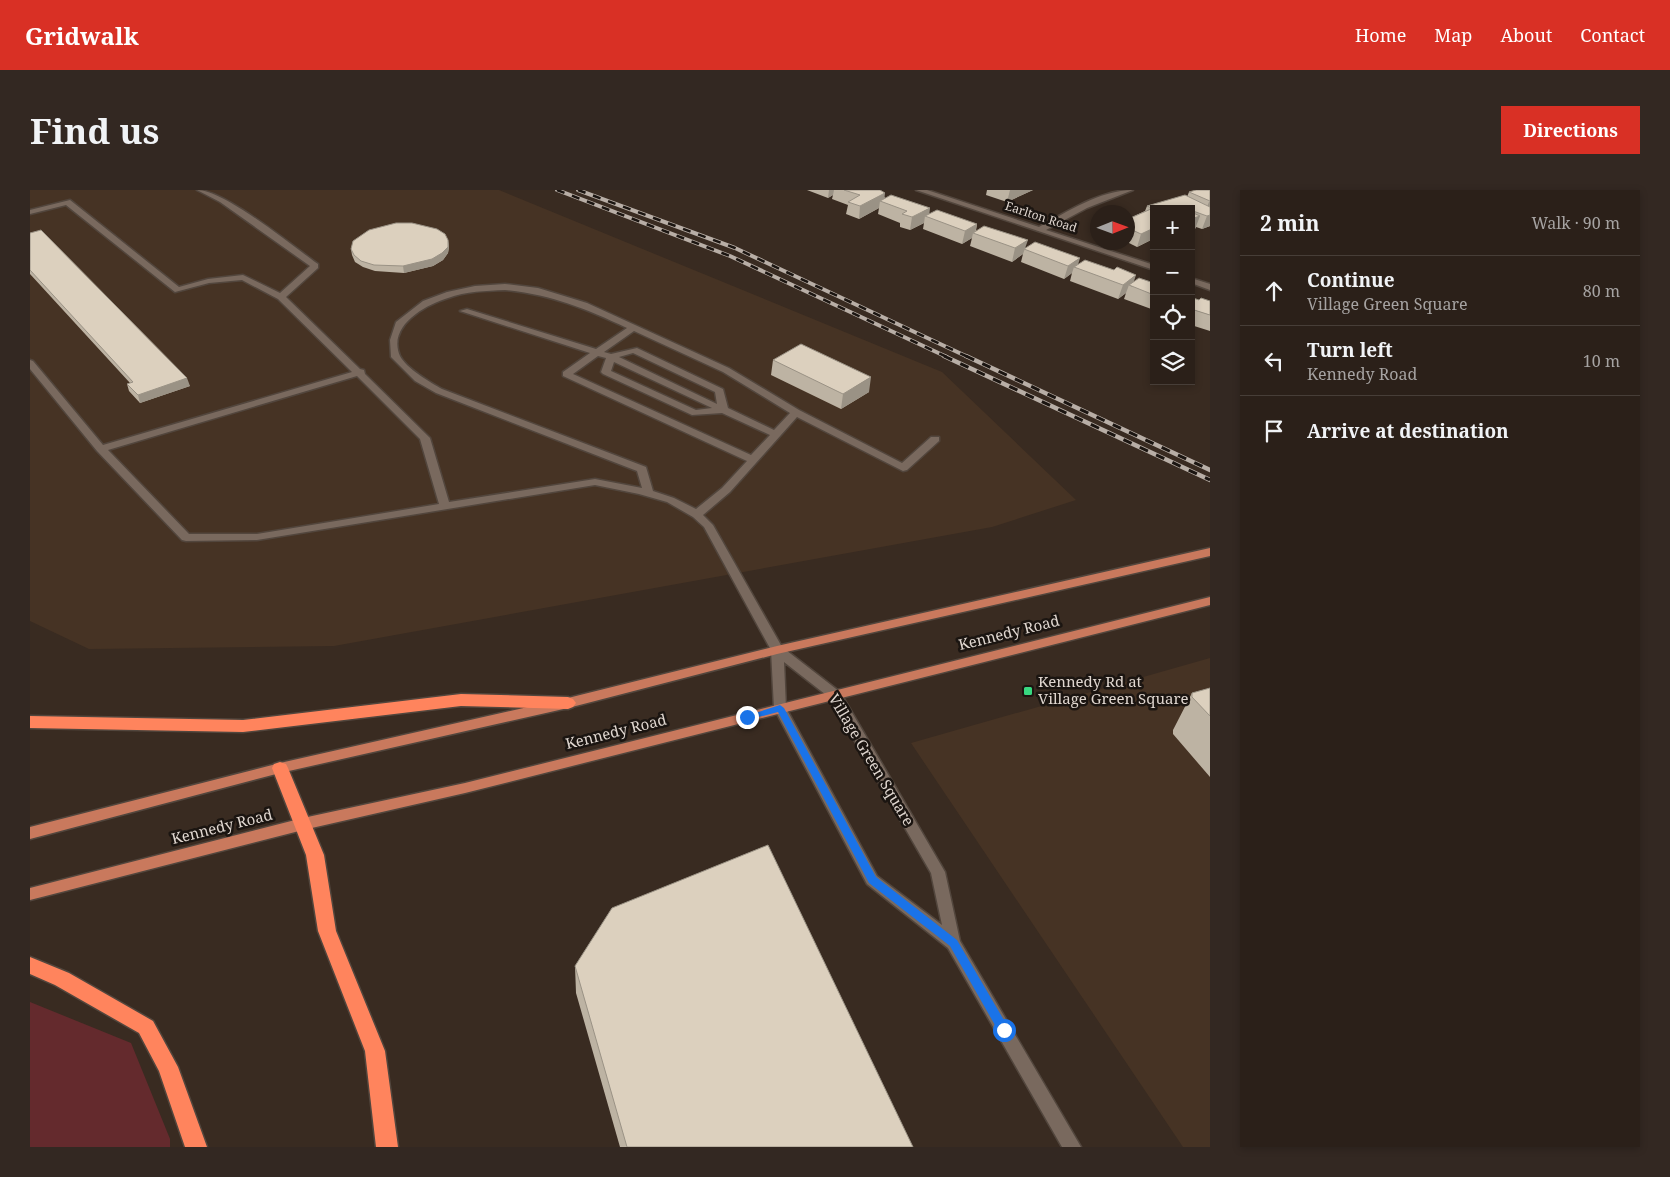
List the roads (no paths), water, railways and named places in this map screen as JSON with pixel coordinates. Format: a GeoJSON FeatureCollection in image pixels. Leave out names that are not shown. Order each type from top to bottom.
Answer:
{"type":"FeatureCollection","features":[{"type":"Feature","properties":{"kind":"highway"},"geometry":{"type":"LineString","coordinates":[[30,722],[243,726],[461,700],[568,702]]}},
{"type":"Feature","properties":{"kind":"highway"},"geometry":{"type":"LineString","coordinates":[[280,768],[315,855],[327,931],[375,1051],[387,1147]]}},
{"type":"Feature","properties":{"kind":"highway"},"geometry":{"type":"LineString","coordinates":[[30,965],[99,999],[146,1027],[168,1067],[196,1147]]}},
{"type":"Feature","properties":{"kind":"main road"},"geometry":{"type":"LineString","coordinates":[[30,833],[280,768],[568,702],[777,650],[1210,552]]}},
{"type":"Feature","properties":{"kind":"main road","name":"Kennedy Road"},"geometry":{"type":"LineString","coordinates":[[30,894],[303,824],[465,788],[1210,601]]}},
{"type":"Feature","properties":{"kind":"street"},"geometry":{"type":"LineString","coordinates":[[201,190],[222,200],[315,266],[281,297]]}},
{"type":"Feature","properties":{"kind":"street","name":"Earlton Road"},"geometry":{"type":"LineString","coordinates":[[920,190],[1150,267]]}},
{"type":"Feature","properties":{"kind":"street"},"geometry":{"type":"LineString","coordinates":[[1040,230],[1084,206],[1129,190]]}},
{"type":"Feature","properties":{"kind":"street"},"geometry":{"type":"LineString","coordinates":[[30,212],[67,202],[178,290],[208,281],[243,277],[281,297],[361,372],[425,438],[445,507]]}},
{"type":"Feature","properties":{"kind":"street"},"geometry":{"type":"LineString","coordinates":[[1195,281],[1210,287]]}},
{"type":"Feature","properties":{"kind":"street"},"geometry":{"type":"LineString","coordinates":[[648,491],[642,469],[439,391],[408,371],[396,357],[394,348],[395,333],[399,324],[416,309],[447,295],[482,288],[505,287],[538,291],[584,306],[726,370],[796,412],[903,468],[935,439]]}},
{"type":"Feature","properties":{"kind":"street"},"geometry":{"type":"LineString","coordinates":[[464,311],[546,335],[611,357],[775,434]]}},
{"type":"Feature","properties":{"kind":"street"},"geometry":{"type":"LineString","coordinates":[[632,328],[566,374],[751,459]]}},
{"type":"Feature","properties":{"kind":"street"},"geometry":{"type":"LineString","coordinates":[[611,357],[634,350],[720,391],[723,410]]}},
{"type":"Feature","properties":{"kind":"street"},"geometry":{"type":"LineString","coordinates":[[611,357],[606,372],[695,413],[723,410]]}},
{"type":"Feature","properties":{"kind":"street"},"geometry":{"type":"LineString","coordinates":[[30,364],[101,449],[186,538],[257,537],[596,482],[648,491],[697,514],[708,525],[777,650]]}},
{"type":"Feature","properties":{"kind":"street"},"geometry":{"type":"LineString","coordinates":[[101,449],[361,372]]}},
{"type":"Feature","properties":{"kind":"street"},"geometry":{"type":"LineString","coordinates":[[697,514],[726,490],[751,459],[796,412]]}},
{"type":"Feature","properties":{"kind":"street","name":"Village Green Square"},"geometry":{"type":"LineString","coordinates":[[777,650],[835,694],[938,872],[954,943],[1072,1147]]}},
{"type":"Feature","properties":{"kind":"street","name":"Village Green Square"},"geometry":{"type":"LineString","coordinates":[[777,650],[780,708],[872,880],[954,943]]}},
{"type":"Feature","properties":{"kind":"railway"},"geometry":{"type":"LineString","coordinates":[[557,190],[730,256],[947,357]]}},
{"type":"Feature","properties":{"kind":"railway"},"geometry":{"type":"LineString","coordinates":[[578,190],[735,248],[968,357]]}},
{"type":"Feature","properties":{"kind":"railway"},"geometry":{"type":"LineString","coordinates":[[944,356],[1210,480]]}},
{"type":"Feature","properties":{"kind":"railway"},"geometry":{"type":"LineString","coordinates":[[966,356],[1210,470]]}},
{"type":"Feature","properties":{"kind":"place","name":"Kennedy Rd at Village Green Square"},"geometry":{"type":"Point","coordinates":[1028,691]}}]}
